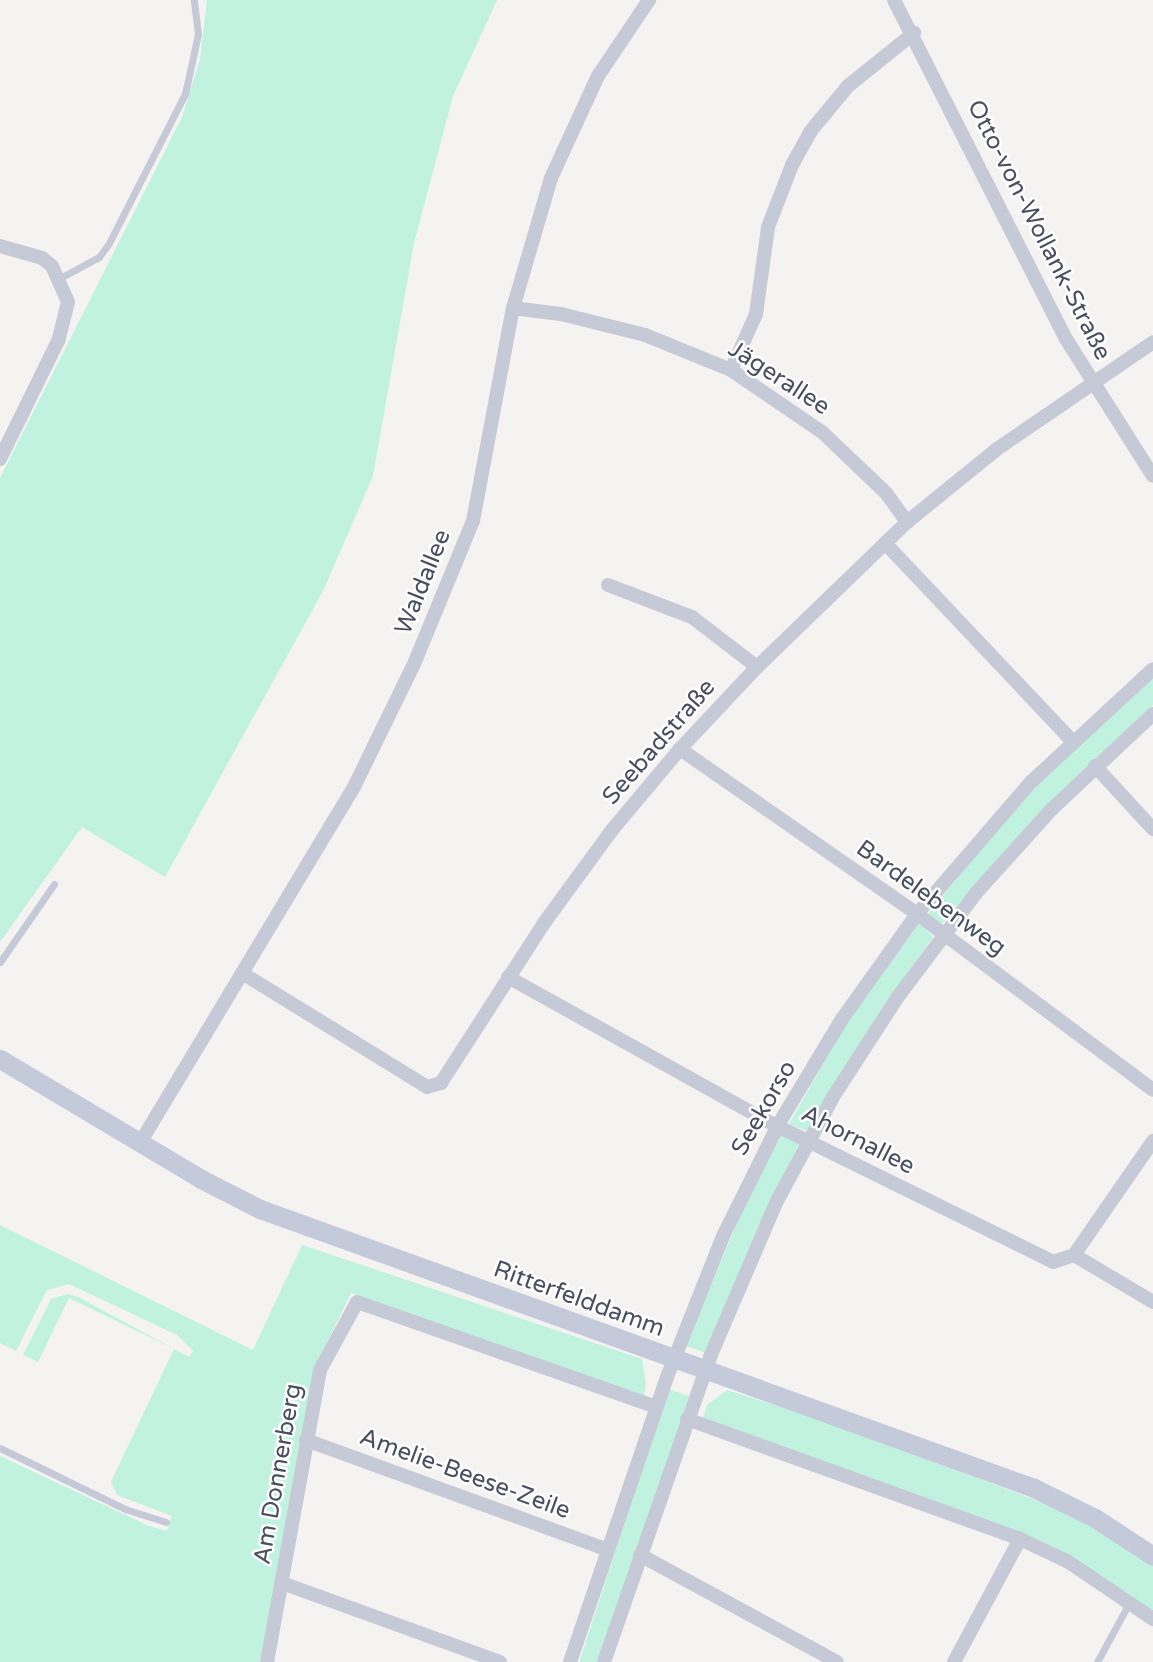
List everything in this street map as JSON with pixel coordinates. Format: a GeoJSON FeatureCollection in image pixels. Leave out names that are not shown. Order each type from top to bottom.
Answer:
{"type":"FeatureCollection","features":[{"type":"Feature","properties":{"kind":"main road","name":"Ritterfelddamm"},"geometry":{"type":"LineString","coordinates":[[0,1059],[140,1143],[260,1209],[704,1372],[1034,1488],[1086,1513],[1153,1556]]}},
{"type":"Feature","properties":{"kind":"street","name":"Waldallee"},"geometry":{"type":"LineString","coordinates":[[140,1143],[364,770],[444,596],[479,494],[513,308],[534,227],[576,118],[649,0]]}},
{"type":"Feature","properties":{"kind":"street","name":"Otto-von-Wollank-Straße"},"geometry":{"type":"LineString","coordinates":[[894,0],[914,33],[1038,286],[1091,382],[1153,476]]}},
{"type":"Feature","properties":{"kind":"street"},"geometry":{"type":"LineString","coordinates":[[731,370],[756,314],[768,228],[792,165],[810,132],[848,86],[914,33]]}},
{"type":"Feature","properties":{"kind":"street"},"geometry":{"type":"LineString","coordinates":[[0,246],[42,258],[60,278],[68,302],[66,322],[0,458]]}},
{"type":"Feature","properties":{"kind":"street","name":"Jägerallee"},"geometry":{"type":"LineString","coordinates":[[513,308],[561,314],[645,335],[731,370],[822,432],[886,494],[907,522]]}},
{"type":"Feature","properties":{"kind":"street","name":"Seebadstraße"},"geometry":{"type":"LineString","coordinates":[[242,973],[426,1087],[442,1083],[508,977],[612,831],[680,748],[757,667],[907,522],[1091,382],[1153,342]]}},
{"type":"Feature","properties":{"kind":"street"},"geometry":{"type":"LineString","coordinates":[[885,543],[1072,741]]}},
{"type":"Feature","properties":{"kind":"street"},"geometry":{"type":"LineString","coordinates":[[608,585],[692,617],[757,667]]}},
{"type":"Feature","properties":{"kind":"street","name":"Seekorso"},"geometry":{"type":"LineString","coordinates":[[570,1662],[673,1360],[724,1234],[778,1125],[842,1019],[917,914],[990,825],[1072,741],[1153,670]]}},
{"type":"Feature","properties":{"kind":"street"},"geometry":{"type":"LineString","coordinates":[[604,1662],[704,1372],[767,1222],[808,1141],[871,1037],[943,934],[1010,853],[1095,766],[1153,714]]}},
{"type":"Feature","properties":{"kind":"street","name":"Bardelebenweg"},"geometry":{"type":"LineString","coordinates":[[680,748],[917,914],[1153,1090]]}},
{"type":"Feature","properties":{"kind":"street"},"geometry":{"type":"LineString","coordinates":[[1095,766],[1153,829]]}},
{"type":"Feature","properties":{"kind":"street","name":"Ahornallee"},"geometry":{"type":"LineString","coordinates":[[508,977],[808,1141],[1053,1262],[1074,1255]]}},
{"type":"Feature","properties":{"kind":"street"},"geometry":{"type":"LineString","coordinates":[[1153,1141],[1074,1255],[1153,1302]]}},
{"type":"Feature","properties":{"kind":"street","name":"Am Donnerberg"},"geometry":{"type":"LineString","coordinates":[[268,1662],[320,1370],[357,1302],[656,1407]]}},
{"type":"Feature","properties":{"kind":"street"},"geometry":{"type":"LineString","coordinates":[[687,1419],[1020,1539],[1067,1561],[1153,1619]]}},
{"type":"Feature","properties":{"kind":"street","name":"Amelie-Beese-Zeile"},"geometry":{"type":"LineString","coordinates":[[306,1440],[608,1550]]}},
{"type":"Feature","properties":{"kind":"street"},"geometry":{"type":"LineString","coordinates":[[954,1662],[1020,1539]]}},
{"type":"Feature","properties":{"kind":"street"},"geometry":{"type":"LineString","coordinates":[[640,1555],[837,1662]]}},
{"type":"Feature","properties":{"kind":"street"},"geometry":{"type":"LineString","coordinates":[[282,1583],[500,1662]]}},
{"type":"Feature","properties":{"kind":"lane"},"geometry":{"type":"LineString","coordinates":[[60,278],[99,257],[109,243],[185,94],[198,34],[194,0]]}},
{"type":"Feature","properties":{"kind":"lane"},"geometry":{"type":"LineString","coordinates":[[0,962],[54,884]]}},
{"type":"Feature","properties":{"kind":"lane"},"geometry":{"type":"LineString","coordinates":[[0,1448],[125,1509],[166,1522]]}},
{"type":"Feature","properties":{"kind":"lane"},"geometry":{"type":"LineString","coordinates":[[1097,1662],[1129,1603]]}},
{"type":"Feature","properties":{"kind":"green space"},"geometry":{"type":"Polygon","coordinates":[[[207,0],[497,0],[453,96],[414,243],[373,476],[323,591],[165,877],[82,827],[0,942],[0,478],[182,117],[200,59],[207,0]]]}},
{"type":"Feature","properties":{"kind":"green space"},"geometry":{"type":"Polygon","coordinates":[[[1153,677],[1153,705],[1031,822],[944,922],[940,924],[927,915],[1022,799],[1153,677]]]}},
{"type":"Feature","properties":{"kind":"green space"},"geometry":{"type":"Polygon","coordinates":[[[919,923],[933,937],[882,1008],[807,1131],[789,1124],[846,1024],[919,923]]]}},
{"type":"Feature","properties":{"kind":"green space"},"geometry":{"type":"Polygon","coordinates":[[[781,1134],[799,1144],[756,1232],[706,1353],[686,1346],[746,1201],[781,1134]]]}},
{"type":"Feature","properties":{"kind":"green space"},"geometry":{"type":"Polygon","coordinates":[[[0,1225],[253,1350],[302,1245],[642,1359],[646,1384],[644,1396],[351,1293],[319,1359],[262,1662],[0,1662],[0,1456],[149,1526],[167,1531],[172,1516],[117,1495],[111,1482],[174,1349],[69,1298],[38,1362],[23,1355],[51,1299],[68,1294],[80,1298],[189,1357],[193,1351],[177,1335],[69,1284],[47,1290],[16,1351],[0,1343],[0,1225]]]}},
{"type":"Feature","properties":{"kind":"green space"},"geometry":{"type":"Polygon","coordinates":[[[668,1389],[689,1396],[602,1662],[579,1662],[668,1389]]]}},
{"type":"Feature","properties":{"kind":"green space"},"geometry":{"type":"Polygon","coordinates":[[[727,1390],[831,1423],[1070,1513],[1153,1565],[1153,1612],[1041,1541],[703,1417],[707,1405],[727,1390]]]}}]}
